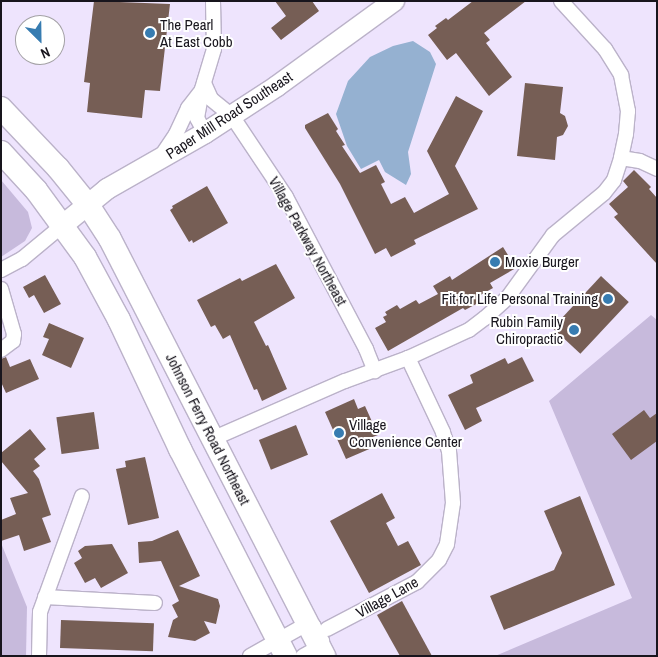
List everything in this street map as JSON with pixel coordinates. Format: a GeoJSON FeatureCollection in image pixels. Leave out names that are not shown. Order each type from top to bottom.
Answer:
{"type":"FeatureCollection","features":[{"type":"Feature","properties":{"kind":"main road","name":"Johnson Ferry Road Northeast"},"geometry":{"type":"LineString","coordinates":[[1,108],[58,168],[88,205],[135,284],[316,642]]}},
{"type":"Feature","properties":{"kind":"main road","name":"Johnson Ferry Road Northeast"},"geometry":{"type":"LineString","coordinates":[[1,152],[36,190],[85,257],[119,320],[180,449],[282,648]]}},
{"type":"Feature","properties":{"kind":"street"},"geometry":{"type":"LineString","coordinates":[[205,133],[198,118],[203,86],[214,49],[213,1]]}},
{"type":"Feature","properties":{"kind":"street","name":"Paper Mill Road Southeast"},"geometry":{"type":"LineString","coordinates":[[63,225],[107,189],[232,116],[277,86],[394,1]]}},
{"type":"Feature","properties":{"kind":"street"},"geometry":{"type":"LineString","coordinates":[[212,439],[375,370],[408,358],[468,330],[508,297],[553,235],[604,193],[614,180],[626,134],[628,112],[621,75],[605,49],[561,1]]}},
{"type":"Feature","properties":{"kind":"street"},"geometry":{"type":"LineString","coordinates":[[159,160],[176,134],[188,108],[203,86]]}},
{"type":"Feature","properties":{"kind":"street","name":"Village Parkway Northeast"},"geometry":{"type":"LineString","coordinates":[[203,86],[211,99],[232,116],[286,197],[366,349],[375,370]]}},
{"type":"Feature","properties":{"kind":"street"},"geometry":{"type":"LineString","coordinates":[[621,158],[640,161],[657,169]]}},
{"type":"Feature","properties":{"kind":"street"},"geometry":{"type":"LineString","coordinates":[[1,270],[22,260],[63,225]]}},
{"type":"Feature","properties":{"kind":"street"},"geometry":{"type":"LineString","coordinates":[[1,289],[14,334],[13,341],[1,350]]}},
{"type":"Feature","properties":{"kind":"street","name":"Village Lane"},"geometry":{"type":"LineString","coordinates":[[250,656],[316,642],[417,582],[439,560],[447,544],[453,503],[449,452],[443,432],[408,358]]}},
{"type":"Feature","properties":{"kind":"street"},"geometry":{"type":"LineString","coordinates":[[39,656],[40,612],[82,496]]}},
{"type":"Feature","properties":{"kind":"street"},"geometry":{"type":"LineString","coordinates":[[45,597],[155,603]]}},
{"type":"Feature","properties":{"kind":"shaded area"},"geometry":{"type":"Polygon","coordinates":[[[1,180],[28,212],[32,228],[25,241],[1,257],[1,180]]]}},
{"type":"Feature","properties":{"kind":"shaded area"},"geometry":{"type":"Polygon","coordinates":[[[651,315],[657,320],[657,656],[495,656],[632,598],[549,401],[651,315]]]}},
{"type":"Feature","properties":{"kind":"shaded area"},"geometry":{"type":"Polygon","coordinates":[[[1,543],[27,607],[26,656],[1,656],[1,543]]]}},
{"type":"Feature","properties":{"kind":"water"},"geometry":{"type":"Polygon","coordinates":[[[413,41],[430,52],[436,64],[408,152],[411,174],[406,185],[385,172],[379,160],[361,169],[347,146],[336,114],[348,81],[370,57],[393,46],[413,41]]]}},
{"type":"Feature","properties":{"kind":"building","name":"The Pearl At East Cobb"},"geometry":{"type":"Polygon","coordinates":[[[94,1],[170,4],[160,91],[145,90],[142,118],[87,112],[90,83],[84,82],[94,1]]]}},
{"type":"Feature","properties":{"kind":"building"},"geometry":{"type":"Polygon","coordinates":[[[275,1],[312,1],[319,11],[281,40],[271,28],[286,16],[275,1]]]}},
{"type":"Feature","properties":{"kind":"building"},"geometry":{"type":"Polygon","coordinates":[[[473,1],[526,1],[484,33],[490,40],[486,43],[512,77],[489,96],[456,53],[447,60],[428,35],[437,28],[435,26],[446,18],[448,20],[473,1]]]}},
{"type":"Feature","properties":{"kind":"building"},"geometry":{"type":"Polygon","coordinates":[[[525,83],[563,87],[560,113],[565,116],[568,126],[563,135],[557,137],[555,160],[517,156],[525,83]]]}},
{"type":"Feature","properties":{"kind":"building"},"geometry":{"type":"Polygon","coordinates":[[[456,96],[483,111],[455,166],[478,209],[414,240],[416,244],[391,257],[386,248],[375,254],[340,184],[305,128],[305,125],[328,113],[345,145],[342,146],[360,173],[376,165],[385,182],[381,184],[391,204],[405,197],[414,213],[449,194],[427,151],[456,96]]]}},
{"type":"Feature","properties":{"kind":"building"},"geometry":{"type":"Polygon","coordinates":[[[634,170],[651,187],[649,189],[657,198],[657,264],[614,217],[618,214],[609,204],[628,187],[623,181],[634,170]]]}},
{"type":"Feature","properties":{"kind":"building"},"geometry":{"type":"Polygon","coordinates":[[[207,186],[228,223],[193,243],[192,240],[189,242],[170,210],[173,208],[172,206],[207,186]]]}},
{"type":"Feature","properties":{"kind":"building"},"geometry":{"type":"Polygon","coordinates":[[[503,247],[516,268],[490,283],[493,288],[477,297],[480,302],[465,310],[463,308],[388,351],[375,328],[386,322],[383,317],[387,315],[385,312],[397,305],[400,309],[416,300],[419,304],[438,294],[433,286],[450,276],[452,280],[503,247]]]}},
{"type":"Feature","properties":{"kind":"building"},"geometry":{"type":"Polygon","coordinates":[[[276,264],[295,298],[254,322],[266,346],[268,345],[287,389],[262,401],[257,389],[254,390],[230,335],[223,339],[215,325],[211,327],[197,300],[240,278],[242,281],[276,264]]]}},
{"type":"Feature","properties":{"kind":"building"},"geometry":{"type":"Polygon","coordinates":[[[45,275],[61,304],[44,313],[34,295],[29,298],[23,287],[45,275]]]}},
{"type":"Feature","properties":{"kind":"building"},"geometry":{"type":"Polygon","coordinates":[[[601,276],[629,302],[580,354],[553,328],[601,276]]]}},
{"type":"Feature","properties":{"kind":"building"},"geometry":{"type":"Polygon","coordinates":[[[49,323],[84,338],[71,368],[42,355],[49,339],[43,337],[49,323]]]}},
{"type":"Feature","properties":{"kind":"building"},"geometry":{"type":"Polygon","coordinates":[[[6,357],[10,367],[30,359],[39,379],[6,393],[1,382],[1,359],[6,357]]]}},
{"type":"Feature","properties":{"kind":"building"},"geometry":{"type":"Polygon","coordinates":[[[522,357],[534,381],[476,408],[482,421],[465,430],[448,395],[473,383],[470,375],[505,358],[508,364],[522,357]]]}},
{"type":"Feature","properties":{"kind":"building"},"geometry":{"type":"Polygon","coordinates":[[[354,399],[358,409],[365,406],[378,435],[370,438],[374,447],[346,459],[325,412],[354,399]]]}},
{"type":"Feature","properties":{"kind":"building"},"geometry":{"type":"Polygon","coordinates":[[[644,410],[650,418],[657,413],[657,441],[631,460],[612,434],[644,410]]]}},
{"type":"Feature","properties":{"kind":"building"},"geometry":{"type":"Polygon","coordinates":[[[94,412],[99,449],[62,454],[56,417],[94,412]]]}},
{"type":"Feature","properties":{"kind":"building"},"geometry":{"type":"Polygon","coordinates":[[[296,425],[308,455],[271,470],[259,440],[296,425]]]}},
{"type":"Feature","properties":{"kind":"building"},"geometry":{"type":"Polygon","coordinates":[[[30,429],[46,449],[34,459],[40,466],[33,471],[39,479],[51,515],[42,518],[51,542],[24,551],[19,535],[1,541],[1,520],[16,514],[10,498],[28,493],[1,461],[1,453],[30,429]]]}},
{"type":"Feature","properties":{"kind":"building"},"geometry":{"type":"Polygon","coordinates":[[[145,457],[159,518],[128,525],[116,469],[126,467],[125,461],[145,457]]]}},
{"type":"Feature","properties":{"kind":"building"},"geometry":{"type":"Polygon","coordinates":[[[382,493],[395,518],[386,523],[398,546],[408,541],[421,565],[369,593],[330,521],[382,493]]]}},
{"type":"Feature","properties":{"kind":"building"},"geometry":{"type":"Polygon","coordinates":[[[580,496],[615,585],[504,630],[490,596],[554,570],[562,553],[544,511],[580,496]]]}},
{"type":"Feature","properties":{"kind":"building"},"geometry":{"type":"Polygon","coordinates":[[[178,530],[200,576],[179,586],[218,599],[220,606],[216,624],[204,621],[210,633],[195,641],[168,637],[173,620],[178,617],[172,605],[179,601],[161,561],[139,563],[138,542],[152,541],[178,530]]]}},
{"type":"Feature","properties":{"kind":"building"},"geometry":{"type":"Polygon","coordinates":[[[112,544],[128,573],[101,588],[95,578],[85,583],[74,563],[82,558],[78,551],[85,546],[112,544]]]}},
{"type":"Feature","properties":{"kind":"building"},"geometry":{"type":"Polygon","coordinates":[[[402,601],[432,656],[400,656],[377,615],[402,601]]]}},
{"type":"Feature","properties":{"kind":"building"},"geometry":{"type":"Polygon","coordinates":[[[61,620],[154,623],[153,651],[60,648],[61,620]]]}},
{"type":"Feature","properties":{"kind":"place","name":"The Pearl At East Cobb"},"geometry":{"type":"Point","coordinates":[150,33]}},
{"type":"Feature","properties":{"kind":"place","name":"Moxie Burger"},"geometry":{"type":"Point","coordinates":[495,262]}},
{"type":"Feature","properties":{"kind":"place","name":"Fit for Life Personal Training"},"geometry":{"type":"Point","coordinates":[608,299]}},
{"type":"Feature","properties":{"kind":"place","name":"Rubin Family Chiropractic"},"geometry":{"type":"Point","coordinates":[574,330]}},
{"type":"Feature","properties":{"kind":"place","name":"Village Convenience Center"},"geometry":{"type":"Point","coordinates":[339,433]}}]}
